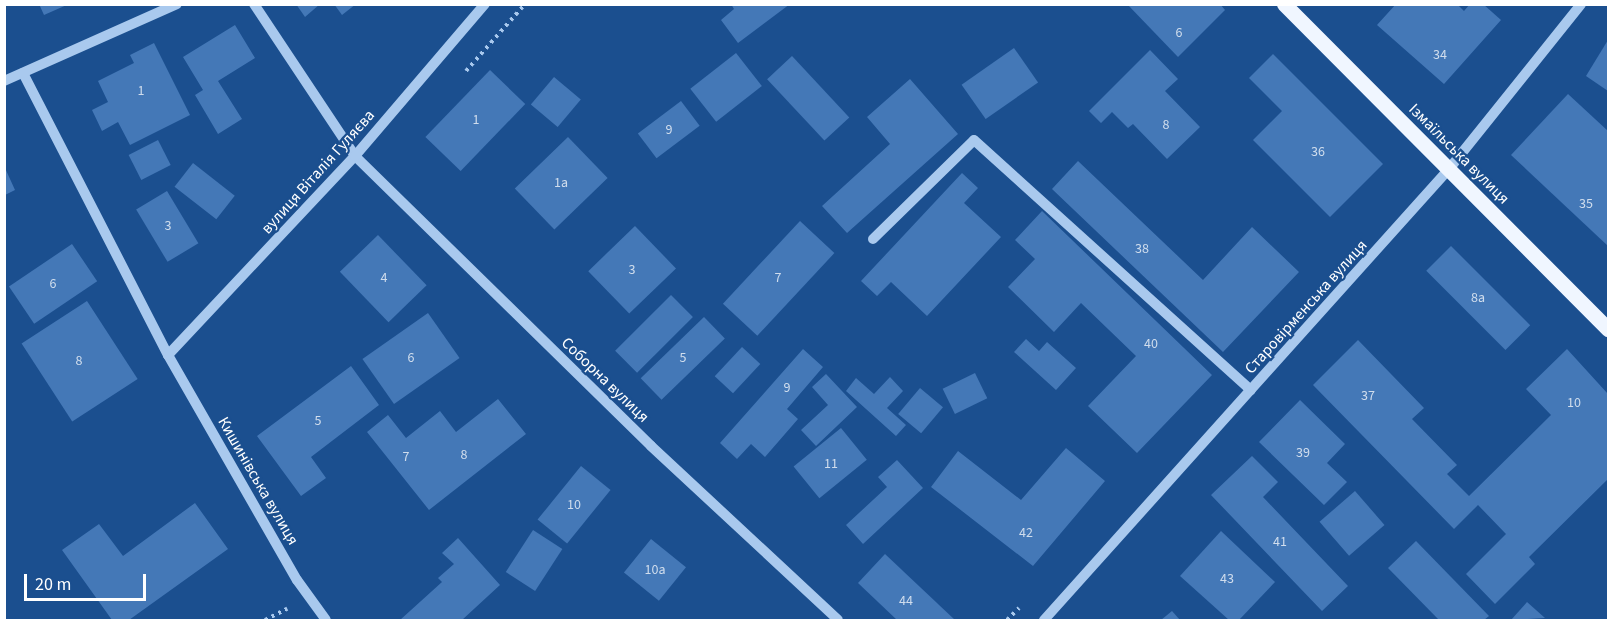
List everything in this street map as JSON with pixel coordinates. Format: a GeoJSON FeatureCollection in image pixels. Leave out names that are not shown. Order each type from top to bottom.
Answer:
{"type":"FeatureCollection","features":[{"type":"Feature","properties":{"kind":"main road","name":"Ізмаїльська вулиця"},"geometry":{"type":"LineString","coordinates":[[1284,4],[1608,328]]}},
{"type":"Feature","properties":{"kind":"street"},"geometry":{"type":"LineString","coordinates":[[4,81],[177,4]]}},
{"type":"Feature","properties":{"kind":"street","name":"Соборна вулиця"},"geometry":{"type":"LineString","coordinates":[[254,4],[355,156],[651,446],[838,621]]}},
{"type":"Feature","properties":{"kind":"street","name":"вулиця Віталія Гуляєва"},"geometry":{"type":"LineString","coordinates":[[168,355],[355,156],[484,4]]}},
{"type":"Feature","properties":{"kind":"street","name":"Старовірменська вулиця"},"geometry":{"type":"LineString","coordinates":[[1044,621],[1449,170],[1581,4]]}},
{"type":"Feature","properties":{"kind":"street","name":"Кишинівська вулиця"},"geometry":{"type":"LineString","coordinates":[[23,73],[168,355],[297,580],[326,621]]}},
{"type":"Feature","properties":{"kind":"street"},"geometry":{"type":"LineString","coordinates":[[873,239],[974,140],[1251,390]]}},
{"type":"Feature","properties":{"kind":"building"},"geometry":{"type":"Polygon","coordinates":[[[39,4],[69,4],[44,15],[39,4]]]}},
{"type":"Feature","properties":{"kind":"building"},"geometry":{"type":"Polygon","coordinates":[[[296,4],[320,4],[305,17],[296,4]]]}},
{"type":"Feature","properties":{"kind":"building"},"geometry":{"type":"Polygon","coordinates":[[[334,4],[356,4],[342,15],[334,4]]]}},
{"type":"Feature","properties":{"kind":"building"},"geometry":{"type":"Polygon","coordinates":[[[731,4],[790,4],[738,43],[721,20],[734,9],[731,4]]]}},
{"type":"Feature","properties":{"kind":"building"},"geometry":{"type":"Polygon","coordinates":[[[1127,4],[1220,4],[1225,10],[1178,57],[1127,4]]]}},
{"type":"Feature","properties":{"kind":"building"},"geometry":{"type":"Polygon","coordinates":[[[1396,4],[1457,4],[1464,11],[1470,4],[1483,4],[1501,20],[1444,84],[1377,25],[1396,4]]]}},
{"type":"Feature","properties":{"kind":"building"},"geometry":{"type":"Polygon","coordinates":[[[235,25],[255,58],[218,81],[242,119],[218,134],[195,95],[203,90],[183,57],[235,25]]]}},
{"type":"Feature","properties":{"kind":"building"},"geometry":{"type":"Polygon","coordinates":[[[1608,40],[1608,91],[1586,76],[1608,40]]]}},
{"type":"Feature","properties":{"kind":"building"},"geometry":{"type":"Polygon","coordinates":[[[154,43],[190,115],[130,145],[118,122],[102,131],[92,110],[108,102],[98,81],[134,63],[130,55],[154,43]]]}},
{"type":"Feature","properties":{"kind":"building"},"geometry":{"type":"Polygon","coordinates":[[[1014,48],[1038,82],[986,119],[962,85],[1014,48]]]}},
{"type":"Feature","properties":{"kind":"building"},"geometry":{"type":"Polygon","coordinates":[[[1150,50],[1178,79],[1165,91],[1200,127],[1167,159],[1133,124],[1128,128],[1112,112],[1101,123],[1089,111],[1150,50]]]}},
{"type":"Feature","properties":{"kind":"building"},"geometry":{"type":"Polygon","coordinates":[[[736,53],[762,86],[716,122],[690,89],[736,53]]]}},
{"type":"Feature","properties":{"kind":"building"},"geometry":{"type":"Polygon","coordinates":[[[1273,54],[1383,164],[1330,217],[1253,140],[1282,111],[1249,78],[1273,54]]]}},
{"type":"Feature","properties":{"kind":"building"},"geometry":{"type":"Polygon","coordinates":[[[792,56],[849,117],[824,141],[767,79],[792,56]]]}},
{"type":"Feature","properties":{"kind":"building"},"geometry":{"type":"Polygon","coordinates":[[[490,70],[525,104],[461,171],[425,137],[490,70]]]}},
{"type":"Feature","properties":{"kind":"building"},"geometry":{"type":"Polygon","coordinates":[[[554,77],[581,99],[558,127],[531,105],[554,77]]]}},
{"type":"Feature","properties":{"kind":"building"},"geometry":{"type":"Polygon","coordinates":[[[910,79],[958,134],[847,233],[822,206],[890,144],[867,117],[910,79]]]}},
{"type":"Feature","properties":{"kind":"building"},"geometry":{"type":"Polygon","coordinates":[[[1568,94],[1608,131],[1608,246],[1511,155],[1568,94]]]}},
{"type":"Feature","properties":{"kind":"building"},"geometry":{"type":"Polygon","coordinates":[[[681,101],[700,126],[657,158],[638,133],[681,101]]]}},
{"type":"Feature","properties":{"kind":"building"},"geometry":{"type":"Polygon","coordinates":[[[568,137],[608,178],[554,229],[515,188],[568,137]]]}},
{"type":"Feature","properties":{"kind":"building"},"geometry":{"type":"Polygon","coordinates":[[[158,140],[171,165],[141,180],[129,155],[158,140]]]}},
{"type":"Feature","properties":{"kind":"building"},"geometry":{"type":"Polygon","coordinates":[[[1078,161],[1203,280],[1252,227],[1299,272],[1223,352],[1052,189],[1078,161]]]}},
{"type":"Feature","properties":{"kind":"building"},"geometry":{"type":"Polygon","coordinates":[[[193,163],[235,196],[216,219],[175,187],[193,163]]]}},
{"type":"Feature","properties":{"kind":"building"},"geometry":{"type":"Polygon","coordinates":[[[5,168],[15,190],[5,195],[5,168]]]}},
{"type":"Feature","properties":{"kind":"building"},"geometry":{"type":"Polygon","coordinates":[[[962,173],[978,188],[964,203],[1001,237],[927,316],[891,282],[877,296],[861,281],[962,173]]]}},
{"type":"Feature","properties":{"kind":"building"},"geometry":{"type":"Polygon","coordinates":[[[167,191],[198,243],[168,262],[136,210],[167,191]]]}},
{"type":"Feature","properties":{"kind":"building"},"geometry":{"type":"Polygon","coordinates":[[[1042,211],[1212,375],[1137,453],[1088,406],[1136,356],[1081,303],[1054,332],[1008,287],[1035,259],[1015,240],[1042,211]]]}},
{"type":"Feature","properties":{"kind":"building"},"geometry":{"type":"Polygon","coordinates":[[[800,221],[834,253],[757,336],[723,304],[800,221]]]}},
{"type":"Feature","properties":{"kind":"building"},"geometry":{"type":"Polygon","coordinates":[[[635,226],[676,268],[629,314],[588,271],[635,226]]]}},
{"type":"Feature","properties":{"kind":"building"},"geometry":{"type":"Polygon","coordinates":[[[378,235],[427,285],[389,322],[340,272],[378,235]]]}},
{"type":"Feature","properties":{"kind":"building"},"geometry":{"type":"Polygon","coordinates":[[[72,244],[97,281],[34,324],[9,286],[72,244]]]}},
{"type":"Feature","properties":{"kind":"building"},"geometry":{"type":"Polygon","coordinates":[[[1451,246],[1530,325],[1505,350],[1426,271],[1451,246]]]}},
{"type":"Feature","properties":{"kind":"building"},"geometry":{"type":"Polygon","coordinates":[[[671,295],[693,317],[637,373],[615,351],[671,295]]]}},
{"type":"Feature","properties":{"kind":"building"},"geometry":{"type":"Polygon","coordinates":[[[87,301],[138,379],[72,421],[22,343],[87,301]]]}},
{"type":"Feature","properties":{"kind":"building"},"geometry":{"type":"Polygon","coordinates":[[[428,313],[460,358],[394,404],[362,359],[428,313]]]}},
{"type":"Feature","properties":{"kind":"building"},"geometry":{"type":"Polygon","coordinates":[[[704,317],[725,339],[662,400],[641,378],[704,317]]]}},
{"type":"Feature","properties":{"kind":"building"},"geometry":{"type":"Polygon","coordinates":[[[1026,339],[1039,351],[1047,342],[1076,368],[1056,390],[1014,352],[1026,339]]]}},
{"type":"Feature","properties":{"kind":"building"},"geometry":{"type":"Polygon","coordinates":[[[1358,340],[1424,408],[1412,419],[1457,465],[1447,474],[1469,496],[1551,415],[1526,389],[1567,349],[1608,394],[1608,479],[1529,557],[1535,564],[1495,604],[1466,574],[1506,534],[1478,505],[1454,529],[1313,385],[1358,340]]]}},
{"type":"Feature","properties":{"kind":"building"},"geometry":{"type":"Polygon","coordinates":[[[742,347],[760,364],[733,393],[715,376],[742,347]]]}},
{"type":"Feature","properties":{"kind":"building"},"geometry":{"type":"Polygon","coordinates":[[[803,349],[823,367],[787,409],[798,419],[765,457],[751,444],[737,459],[720,443],[803,349]]]}},
{"type":"Feature","properties":{"kind":"building"},"geometry":{"type":"Polygon","coordinates":[[[351,366],[379,405],[311,457],[326,478],[301,496],[257,436],[351,366]]]}},
{"type":"Feature","properties":{"kind":"building"},"geometry":{"type":"Polygon","coordinates":[[[975,373],[987,398],[955,414],[943,389],[975,373]]]}},
{"type":"Feature","properties":{"kind":"building"},"geometry":{"type":"Polygon","coordinates":[[[826,374],[857,407],[816,446],[801,430],[828,405],[812,387],[826,374]]]}},
{"type":"Feature","properties":{"kind":"building"},"geometry":{"type":"Polygon","coordinates":[[[890,377],[903,391],[887,408],[906,425],[896,436],[846,391],[856,378],[874,394],[890,377]]]}},
{"type":"Feature","properties":{"kind":"building"},"geometry":{"type":"Polygon","coordinates":[[[920,388],[943,407],[921,433],[898,414],[920,388]]]}},
{"type":"Feature","properties":{"kind":"building"},"geometry":{"type":"Polygon","coordinates":[[[498,399],[526,434],[429,510],[367,432],[388,415],[406,438],[440,411],[456,432],[498,399]]]}},
{"type":"Feature","properties":{"kind":"building"},"geometry":{"type":"Polygon","coordinates":[[[1300,400],[1345,444],[1327,463],[1347,482],[1324,505],[1259,442],[1300,400]]]}},
{"type":"Feature","properties":{"kind":"building"},"geometry":{"type":"Polygon","coordinates":[[[841,428],[867,460],[819,498],[794,466],[841,428]]]}},
{"type":"Feature","properties":{"kind":"building"},"geometry":{"type":"Polygon","coordinates":[[[1066,448],[1105,481],[1033,566],[931,487],[958,451],[1021,500],[1066,448]]]}},
{"type":"Feature","properties":{"kind":"building"},"geometry":{"type":"Polygon","coordinates":[[[1252,456],[1278,482],[1263,497],[1348,586],[1322,611],[1211,495],[1252,456]]]}},
{"type":"Feature","properties":{"kind":"building"},"geometry":{"type":"Polygon","coordinates":[[[897,460],[923,488],[863,544],[846,525],[887,487],[878,477],[897,460]]]}},
{"type":"Feature","properties":{"kind":"building"},"geometry":{"type":"Polygon","coordinates":[[[581,466],[611,490],[567,544],[538,520],[581,466]]]}},
{"type":"Feature","properties":{"kind":"building"},"geometry":{"type":"Polygon","coordinates":[[[1355,491],[1385,525],[1349,556],[1320,522],[1355,491]]]}},
{"type":"Feature","properties":{"kind":"building"},"geometry":{"type":"Polygon","coordinates":[[[195,503],[228,549],[129,620],[112,620],[62,550],[99,524],[123,556],[195,503]]]}},
{"type":"Feature","properties":{"kind":"building"},"geometry":{"type":"Polygon","coordinates":[[[533,530],[562,549],[535,591],[506,572],[533,530]]]}},
{"type":"Feature","properties":{"kind":"building"},"geometry":{"type":"Polygon","coordinates":[[[1221,531],[1275,582],[1239,620],[1229,620],[1180,576],[1221,531]]]}},
{"type":"Feature","properties":{"kind":"building"},"geometry":{"type":"Polygon","coordinates":[[[458,538],[500,585],[462,620],[400,620],[442,582],[438,578],[454,564],[442,553],[458,538]]]}},
{"type":"Feature","properties":{"kind":"building"},"geometry":{"type":"Polygon","coordinates":[[[651,539],[686,567],[659,601],[624,572],[651,539]]]}},
{"type":"Feature","properties":{"kind":"building"},"geometry":{"type":"Polygon","coordinates":[[[1416,541],[1489,616],[1484,620],[1439,620],[1388,568],[1416,541]]]}},
{"type":"Feature","properties":{"kind":"building"},"geometry":{"type":"Polygon","coordinates":[[[885,554],[955,620],[897,620],[858,583],[885,554]]]}},
{"type":"Feature","properties":{"kind":"building"},"geometry":{"type":"Polygon","coordinates":[[[1527,602],[1545,618],[1511,620],[1527,602]]]}},
{"type":"Feature","properties":{"kind":"building"},"geometry":{"type":"Polygon","coordinates":[[[1172,611],[1180,620],[1161,620],[1172,611]]]}}]}
